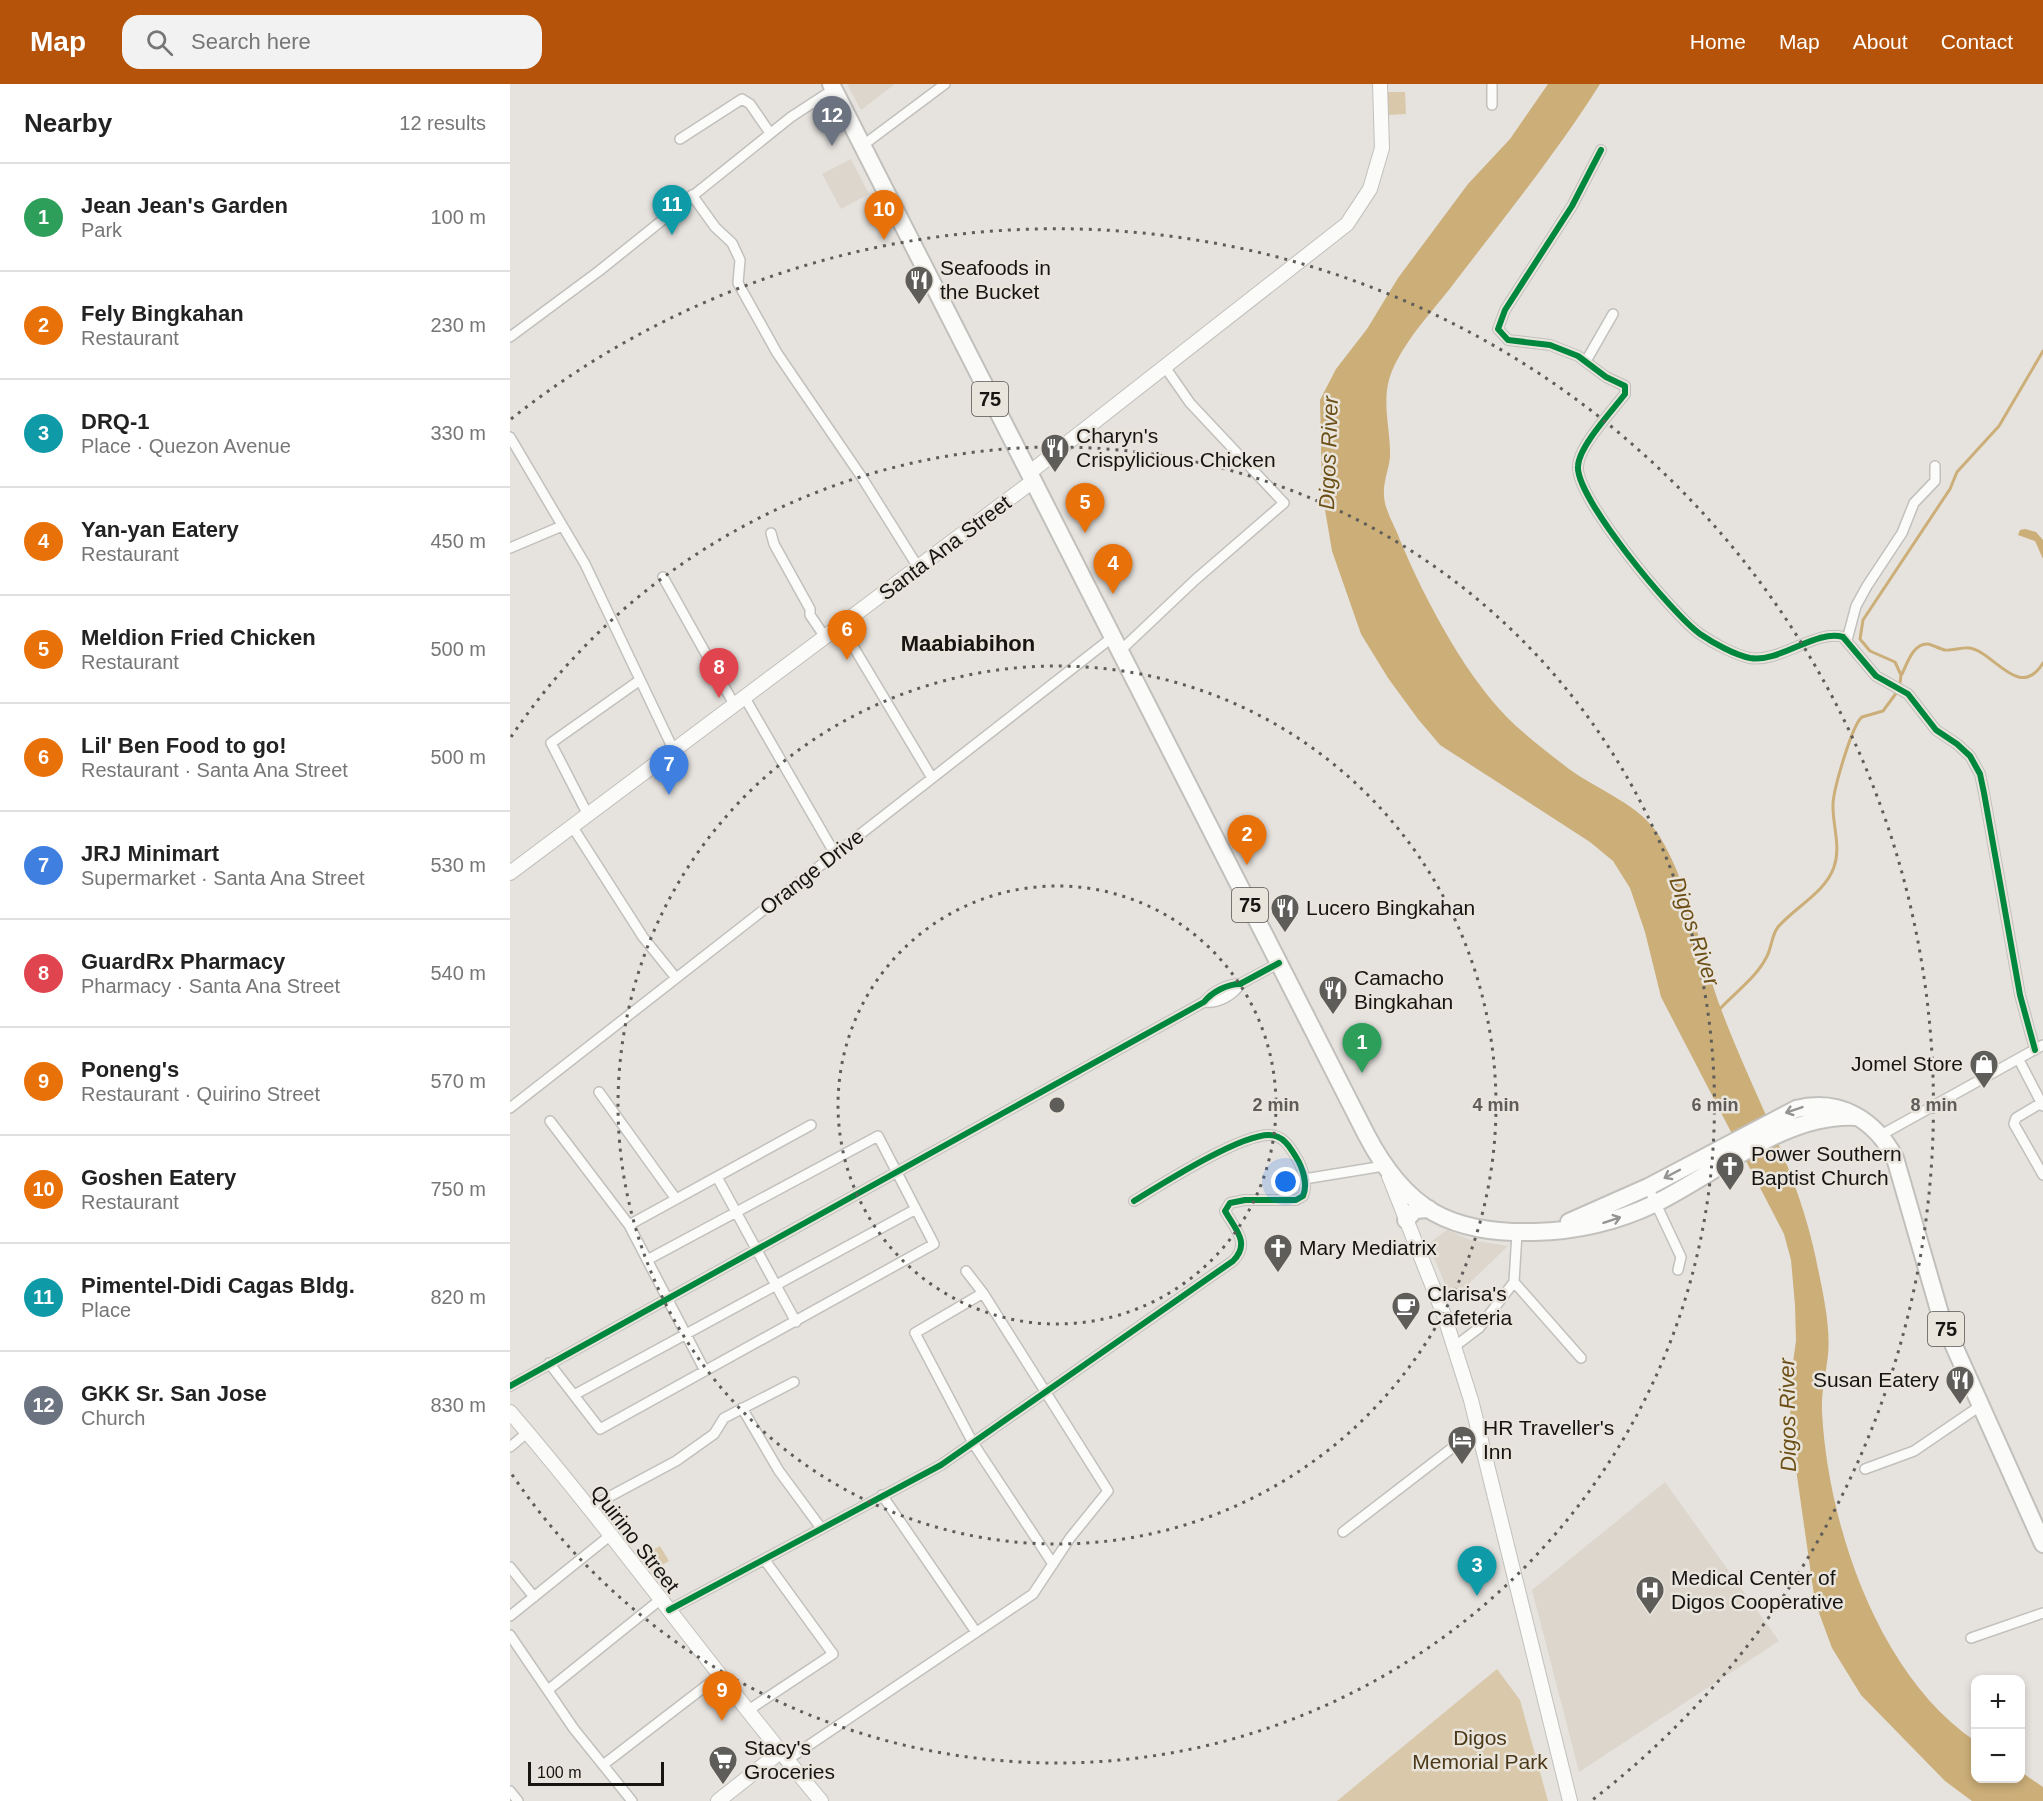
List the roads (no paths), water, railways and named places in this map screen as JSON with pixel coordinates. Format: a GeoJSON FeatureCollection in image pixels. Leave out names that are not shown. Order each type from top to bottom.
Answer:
{"type":"FeatureCollection","features":[{"type":"Feature","properties":{"kind":"highway","name":"75"},"geometry":{"type":"LineString","coordinates":[[832,87],[1386,1170],[1429,1209],[1472,1228],[1517,1233],[1554,1232],[1593,1226],[1656,1203],[1727,1154]]}},
{"type":"Feature","properties":{"kind":"highway","name":"75"},"geometry":{"type":"LineString","coordinates":[[1534,1232],[1589,1215],[1727,1154],[1777,1127],[1796,1109],[1820,1105],[1834,1106],[1857,1117],[1881,1135],[1900,1173],[1941,1317],[2043,1544]]}},
{"type":"Feature","properties":{"kind":"highway"},"geometry":{"type":"LineString","coordinates":[[1406,1220],[1415,1210],[1429,1209]]}},
{"type":"Feature","properties":{"kind":"main road","name":"Santa Ana Street"},"geometry":{"type":"LineString","coordinates":[[510,873],[918,567],[1165,367],[1347,224],[1370,189],[1382,148],[1380,84]]}},
{"type":"Feature","properties":{"kind":"main road"},"geometry":{"type":"LineString","coordinates":[[1386,1170],[1454,1347],[1478,1428],[1570,1801]]}},
{"type":"Feature","properties":{"kind":"main road","name":"Quirino Street"},"geometry":{"type":"LineString","coordinates":[[510,1412],[612,1534],[818,1800]]}},
{"type":"Feature","properties":{"kind":"main road"},"geometry":{"type":"LineString","coordinates":[[718,1801],[784,1756]]}},
{"type":"Feature","properties":{"kind":"street"},"geometry":{"type":"LineString","coordinates":[[862,146],[945,84]]}},
{"type":"Feature","properties":{"kind":"street"},"geometry":{"type":"LineString","coordinates":[[1492,84],[1492,105]]}},
{"type":"Feature","properties":{"kind":"street"},"geometry":{"type":"LineString","coordinates":[[510,338],[832,87]]}},
{"type":"Feature","properties":{"kind":"street"},"geometry":{"type":"LineString","coordinates":[[680,139],[742,99],[750,104],[770,134]]}},
{"type":"Feature","properties":{"kind":"street"},"geometry":{"type":"LineString","coordinates":[[1601,150],[1572,206],[1499,322],[1501,334],[1508,340],[1550,345],[1586,361],[1606,377],[1622,383],[1626,389],[1580,457],[1578,476],[1610,531],[1688,623],[1710,640],[1750,658],[1773,656],[1832,636],[1847,640],[1876,676],[1908,694],[1936,730],[1957,744],[1976,764],[1984,793],[2025,1022],[2039,1048],[1881,1135]]}},
{"type":"Feature","properties":{"kind":"street"},"geometry":{"type":"LineString","coordinates":[[692,195],[715,227],[732,243],[740,260],[738,283],[777,353],[861,476],[918,567]]}},
{"type":"Feature","properties":{"kind":"street"},"geometry":{"type":"LineString","coordinates":[[1586,361],[1613,314]]}},
{"type":"Feature","properties":{"kind":"street","name":"Orange Drive"},"geometry":{"type":"LineString","coordinates":[[510,1108],[932,778],[1117,643],[1195,580],[1284,503],[1190,403],[1165,367]]}},
{"type":"Feature","properties":{"kind":"street"},"geometry":{"type":"LineString","coordinates":[[510,437],[585,564],[674,751]]}},
{"type":"Feature","properties":{"kind":"street"},"geometry":{"type":"LineString","coordinates":[[1847,640],[1856,606],[1902,533],[1914,503],[1935,481],[1935,466]]}},
{"type":"Feature","properties":{"kind":"street"},"geometry":{"type":"LineString","coordinates":[[510,548],[562,526]]}},
{"type":"Feature","properties":{"kind":"street"},"geometry":{"type":"LineString","coordinates":[[771,533],[774,544],[810,609],[810,615],[825,637]]}},
{"type":"Feature","properties":{"kind":"street"},"geometry":{"type":"LineString","coordinates":[[663,577],[835,854]]}},
{"type":"Feature","properties":{"kind":"street"},"geometry":{"type":"LineString","coordinates":[[841,626],[932,778]]}},
{"type":"Feature","properties":{"kind":"street"},"geometry":{"type":"LineString","coordinates":[[588,815],[550,743],[640,680]]}},
{"type":"Feature","properties":{"kind":"street"},"geometry":{"type":"LineString","coordinates":[[572,826],[643,937],[676,978]]}},
{"type":"Feature","properties":{"kind":"street"},"geometry":{"type":"LineString","coordinates":[[510,1386],[667,1297],[897,1173],[1204,1002],[1213,1004],[1236,991],[1240,984],[1279,963]]}},
{"type":"Feature","properties":{"kind":"street"},"geometry":{"type":"LineString","coordinates":[[2019,1060],[2042,1105],[2016,1118],[2014,1124],[2043,1174]]}},
{"type":"Feature","properties":{"kind":"street"},"geometry":{"type":"LineString","coordinates":[[599,1092],[676,1199]]}},
{"type":"Feature","properties":{"kind":"street"},"geometry":{"type":"LineString","coordinates":[[550,1121],[629,1225],[705,1371]]}},
{"type":"Feature","properties":{"kind":"street"},"geometry":{"type":"LineString","coordinates":[[629,1225],[811,1125]]}},
{"type":"Feature","properties":{"kind":"street"},"geometry":{"type":"LineString","coordinates":[[548,1690],[665,1604],[764,1559],[918,1478],[973,1443],[1238,1256],[1243,1244],[1225,1211],[1230,1203],[1245,1200],[1300,1199],[1305,1193],[1304,1179],[1299,1162],[1288,1144],[1279,1137],[1270,1135],[1203,1160],[1134,1201]]}},
{"type":"Feature","properties":{"kind":"street"},"geometry":{"type":"LineString","coordinates":[[549,1363],[600,1429],[934,1244],[878,1136],[647,1260]]}},
{"type":"Feature","properties":{"kind":"street"},"geometry":{"type":"LineString","coordinates":[[1304,1179],[1386,1170]]}},
{"type":"Feature","properties":{"kind":"street"},"geometry":{"type":"LineString","coordinates":[[717,1177],[796,1322]]}},
{"type":"Feature","properties":{"kind":"street"},"geometry":{"type":"LineString","coordinates":[[1648,1187],[1681,1257],[1678,1270]]}},
{"type":"Feature","properties":{"kind":"street"},"geometry":{"type":"LineString","coordinates":[[574,1395],[916,1209]]}},
{"type":"Feature","properties":{"kind":"street"},"geometry":{"type":"LineString","coordinates":[[1454,1347],[1479,1328],[1514,1282],[1517,1233]]}},
{"type":"Feature","properties":{"kind":"street"},"geometry":{"type":"LineString","coordinates":[[784,1756],[1033,1593],[1070,1538],[1108,1491],[1044,1393],[983,1293],[966,1271]]}},
{"type":"Feature","properties":{"kind":"street"},"geometry":{"type":"LineString","coordinates":[[1514,1282],[1581,1358]]}},
{"type":"Feature","properties":{"kind":"street"},"geometry":{"type":"LineString","coordinates":[[983,1293],[915,1333],[973,1443],[1053,1564]]}},
{"type":"Feature","properties":{"kind":"street"},"geometry":{"type":"LineString","coordinates":[[590,1507],[676,1461],[714,1434],[724,1418],[794,1382]]}},
{"type":"Feature","properties":{"kind":"street"},"geometry":{"type":"LineString","coordinates":[[1865,1469],[1914,1451],[1980,1406]]}},
{"type":"Feature","properties":{"kind":"street"},"geometry":{"type":"LineString","coordinates":[[742,1408],[779,1471],[821,1528]]}},
{"type":"Feature","properties":{"kind":"street"},"geometry":{"type":"LineString","coordinates":[[1343,1532],[1478,1428]]}},
{"type":"Feature","properties":{"kind":"street"},"geometry":{"type":"LineString","coordinates":[[510,1447],[528,1432]]}},
{"type":"Feature","properties":{"kind":"street"},"geometry":{"type":"LineString","coordinates":[[882,1495],[976,1632]]}},
{"type":"Feature","properties":{"kind":"street"},"geometry":{"type":"LineString","coordinates":[[510,1616],[612,1534]]}},
{"type":"Feature","properties":{"kind":"street"},"geometry":{"type":"LineString","coordinates":[[747,1710],[833,1654],[764,1559]]}},
{"type":"Feature","properties":{"kind":"street"},"geometry":{"type":"LineString","coordinates":[[510,1567],[534,1597]]}},
{"type":"Feature","properties":{"kind":"street"},"geometry":{"type":"LineString","coordinates":[[1971,1638],[2043,1613]]}},
{"type":"Feature","properties":{"kind":"street"},"geometry":{"type":"LineString","coordinates":[[510,1635],[603,1765],[632,1801]]}},
{"type":"Feature","properties":{"kind":"street"},"geometry":{"type":"LineString","coordinates":[[603,1765],[720,1676]]}},
{"type":"Feature","properties":{"kind":"street"},"geometry":{"type":"LineString","coordinates":[[510,1791],[518,1801]]}},
{"type":"Feature","properties":{"kind":"water","name":"Digos River"},"geometry":{"type":"Polygon","coordinates":[[[1548,84],[1600,84],[1549,158],[1398,358],[1389,382],[1386,403],[1390,457],[1384,500],[1410,563],[1435,614],[1481,687],[1516,726],[1542,748],[1569,769],[1642,816],[1660,837],[1671,857],[1687,899],[1721,1009],[1786,1163],[1808,1226],[1823,1295],[1829,1343],[1822,1405],[1826,1456],[1847,1548],[1864,1594],[1886,1638],[1911,1678],[1941,1713],[1971,1738],[1971,1783],[2025,1783],[2025,1775],[2043,1787],[2043,1801],[1972,1801],[1945,1781],[1861,1695],[1832,1648],[1815,1602],[1790,1427],[1791,1376],[1796,1341],[1791,1260],[1784,1234],[1661,997],[1645,932],[1630,888],[1613,861],[1590,842],[1440,745],[1388,678],[1361,634],[1332,551],[1322,492],[1320,400],[1336,369],[1367,329],[1398,278],[1468,184],[1510,139],[1548,84]]]}},
{"type":"Feature","properties":{"kind":"water"},"geometry":{"type":"Polygon","coordinates":[[[2020,530],[2036,532],[2043,540],[2043,559],[2035,541],[2018,535],[2020,530]]]}},
{"type":"Feature","properties":{"kind":"waterway"},"geometry":{"type":"LineString","coordinates":[[1900,683],[1901,675],[1895,662],[1870,651],[1860,639],[1863,620],[1950,489],[1957,472],[1999,426],[2043,351]]}},
{"type":"Feature","properties":{"kind":"waterway"},"geometry":{"type":"LineString","coordinates":[[1902,674],[1914,650],[1928,644],[1945,650],[1969,648],[1978,651],[2006,671],[2025,678],[2034,674],[2043,663]]}},
{"type":"Feature","properties":{"kind":"waterway"},"geometry":{"type":"LineString","coordinates":[[1718,1011],[1762,965],[1778,927],[1817,892],[1830,876],[1837,852],[1833,814],[1834,799],[1848,745],[1862,717],[1883,711],[1897,692]]}},
{"type":"Feature","properties":{"kind":"place","name":"GKK Sr. San Jose"},"geometry":{"type":"Point","coordinates":[832,146]}},
{"type":"Feature","properties":{"kind":"place","name":"Pimentel-Didi Cagas Bldg."},"geometry":{"type":"Point","coordinates":[672,235]}},
{"type":"Feature","properties":{"kind":"place","name":"Goshen Eatery"},"geometry":{"type":"Point","coordinates":[884,240]}},
{"type":"Feature","properties":{"kind":"place","name":"Seafoods in the Bucket"},"geometry":{"type":"Point","coordinates":[919,306]}},
{"type":"Feature","properties":{"kind":"place","name":"Charyn's Crispylicious Chicken"},"geometry":{"type":"Point","coordinates":[1055,474]}},
{"type":"Feature","properties":{"kind":"place","name":"Meldion Fried Chicken"},"geometry":{"type":"Point","coordinates":[1085,533]}},
{"type":"Feature","properties":{"kind":"place","name":"Yan-yan Eatery"},"geometry":{"type":"Point","coordinates":[1113,594]}},
{"type":"Feature","properties":{"kind":"place","name":"Lil' Ben Food to go!"},"geometry":{"type":"Point","coordinates":[847,660]}},
{"type":"Feature","properties":{"kind":"place","name":"GuardRx Pharmacy"},"geometry":{"type":"Point","coordinates":[719,698]}},
{"type":"Feature","properties":{"kind":"place","name":"JRJ Minimart"},"geometry":{"type":"Point","coordinates":[669,795]}},
{"type":"Feature","properties":{"kind":"place","name":"Fely Bingkahan"},"geometry":{"type":"Point","coordinates":[1247,865]}},
{"type":"Feature","properties":{"kind":"place","name":"Lucero Bingkahan"},"geometry":{"type":"Point","coordinates":[1285,934]}},
{"type":"Feature","properties":{"kind":"place","name":"Camacho Bingkahan"},"geometry":{"type":"Point","coordinates":[1333,1016]}},
{"type":"Feature","properties":{"kind":"place","name":"Jean Jean's Garden"},"geometry":{"type":"Point","coordinates":[1362,1073]}},
{"type":"Feature","properties":{"kind":"place","name":"Jomel Store"},"geometry":{"type":"Point","coordinates":[1984,1090]}},
{"type":"Feature","properties":{"kind":"place","name":"Power Southern Baptist Church"},"geometry":{"type":"Point","coordinates":[1730,1192]}},
{"type":"Feature","properties":{"kind":"place","name":"Mary Mediatrix"},"geometry":{"type":"Point","coordinates":[1278,1274]}},
{"type":"Feature","properties":{"kind":"place","name":"Clarisa's Cafeteria"},"geometry":{"type":"Point","coordinates":[1406,1332]}},
{"type":"Feature","properties":{"kind":"place","name":"Susan Eatery"},"geometry":{"type":"Point","coordinates":[1960,1406]}},
{"type":"Feature","properties":{"kind":"place","name":"HR Traveller's Inn"},"geometry":{"type":"Point","coordinates":[1462,1466]}},
{"type":"Feature","properties":{"kind":"place","name":"DRQ-1"},"geometry":{"type":"Point","coordinates":[1477,1596]}},
{"type":"Feature","properties":{"kind":"place","name":"Medical Center of Digos Cooperative"},"geometry":{"type":"Point","coordinates":[1650,1616]}},
{"type":"Feature","properties":{"kind":"place","name":"Poneng's"},"geometry":{"type":"Point","coordinates":[722,1721]}},
{"type":"Feature","properties":{"kind":"place","name":"Stacy's Groceries"},"geometry":{"type":"Point","coordinates":[723,1786]}},
{"type":"Feature","properties":{"kind":"district","name":"Maabiabihon"},"geometry":{"type":"Point","coordinates":[968,643]}},
{"type":"Feature","properties":{"kind":"park label","name":"Digos Memorial Park"},"geometry":{"type":"Point","coordinates":[1480,1750]}}]}
